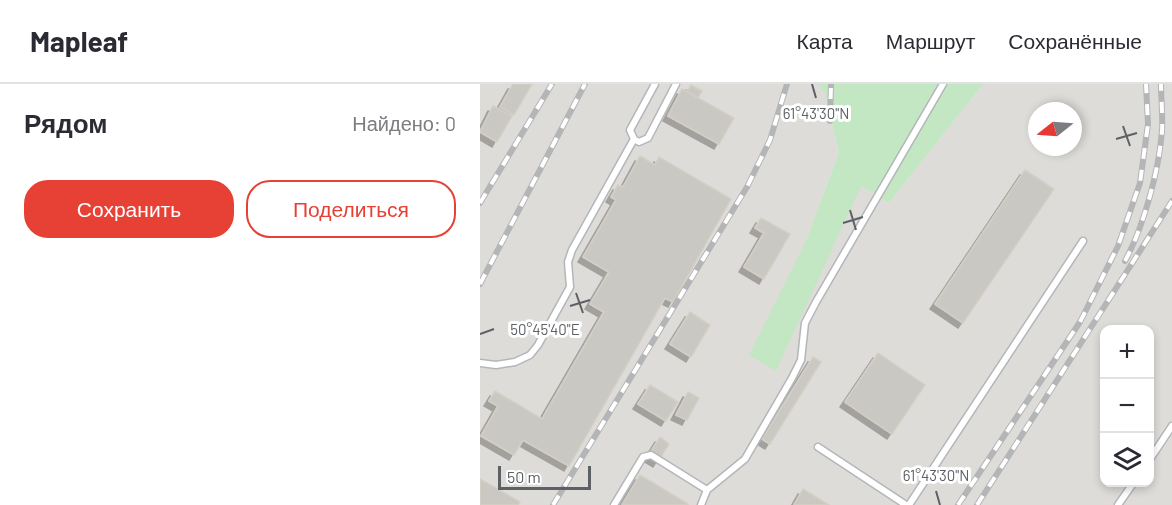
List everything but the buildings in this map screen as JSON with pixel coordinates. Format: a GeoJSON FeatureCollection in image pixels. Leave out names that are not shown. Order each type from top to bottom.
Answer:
{"type":"FeatureCollection","features":[{"type":"Feature","properties":{"kind":"lane"},"geometry":{"type":"LineString","coordinates":[[655,84],[630,130],[634,139],[639,142],[648,138],[676,84]]}},
{"type":"Feature","properties":{"kind":"lane"},"geometry":{"type":"LineString","coordinates":[[701,505],[707,490],[745,459],[801,360],[805,323],[816,302],[944,84]]}},
{"type":"Feature","properties":{"kind":"lane"},"geometry":{"type":"LineString","coordinates":[[480,363],[496,365],[515,362],[530,355],[538,345],[570,287],[568,262],[572,250],[634,139]]}},
{"type":"Feature","properties":{"kind":"lane"},"geometry":{"type":"LineString","coordinates":[[818,447],[908,505],[1083,241]]}},
{"type":"Feature","properties":{"kind":"lane"},"geometry":{"type":"LineString","coordinates":[[1154,452],[1172,426]]}},
{"type":"Feature","properties":{"kind":"lane"},"geometry":{"type":"LineString","coordinates":[[614,505],[646,455],[651,455],[707,490]]}},
{"type":"Feature","properties":{"kind":"lane"},"geometry":{"type":"LineString","coordinates":[[1118,505],[1131,487]]}},
{"type":"Feature","properties":{"kind":"shaded area"},"geometry":{"type":"Polygon","coordinates":[[[480,84],[819,84],[824,89],[839,152],[806,241],[861,186],[889,203],[983,84],[1172,84],[1172,505],[480,505],[480,84]]]}},
{"type":"Feature","properties":{"kind":"green space"},"geometry":{"type":"Polygon","coordinates":[[[818,84],[983,84],[889,203],[861,186],[776,371],[749,355],[806,241],[839,152],[824,90],[818,84]]]}},
{"type":"Feature","properties":{"kind":"railway"},"geometry":{"type":"LineString","coordinates":[[480,203],[552,84]]}},
{"type":"Feature","properties":{"kind":"railway"},"geometry":{"type":"LineString","coordinates":[[480,284],[585,84]]}},
{"type":"Feature","properties":{"kind":"railway"},"geometry":{"type":"LineString","coordinates":[[553,505],[747,187],[770,140],[787,84]]}},
{"type":"Feature","properties":{"kind":"railway"},"geometry":{"type":"LineString","coordinates":[[830,121],[831,84]]}},
{"type":"Feature","properties":{"kind":"railway"},"geometry":{"type":"LineString","coordinates":[[958,505],[1080,322],[1118,246],[1140,183],[1148,124],[1146,84]]}},
{"type":"Feature","properties":{"kind":"railway"},"geometry":{"type":"LineString","coordinates":[[1125,261],[1150,198],[1158,163],[1162,131],[1161,84]]}},
{"type":"Feature","properties":{"kind":"railway"},"geometry":{"type":"LineString","coordinates":[[977,505],[1172,201]]}}]}
